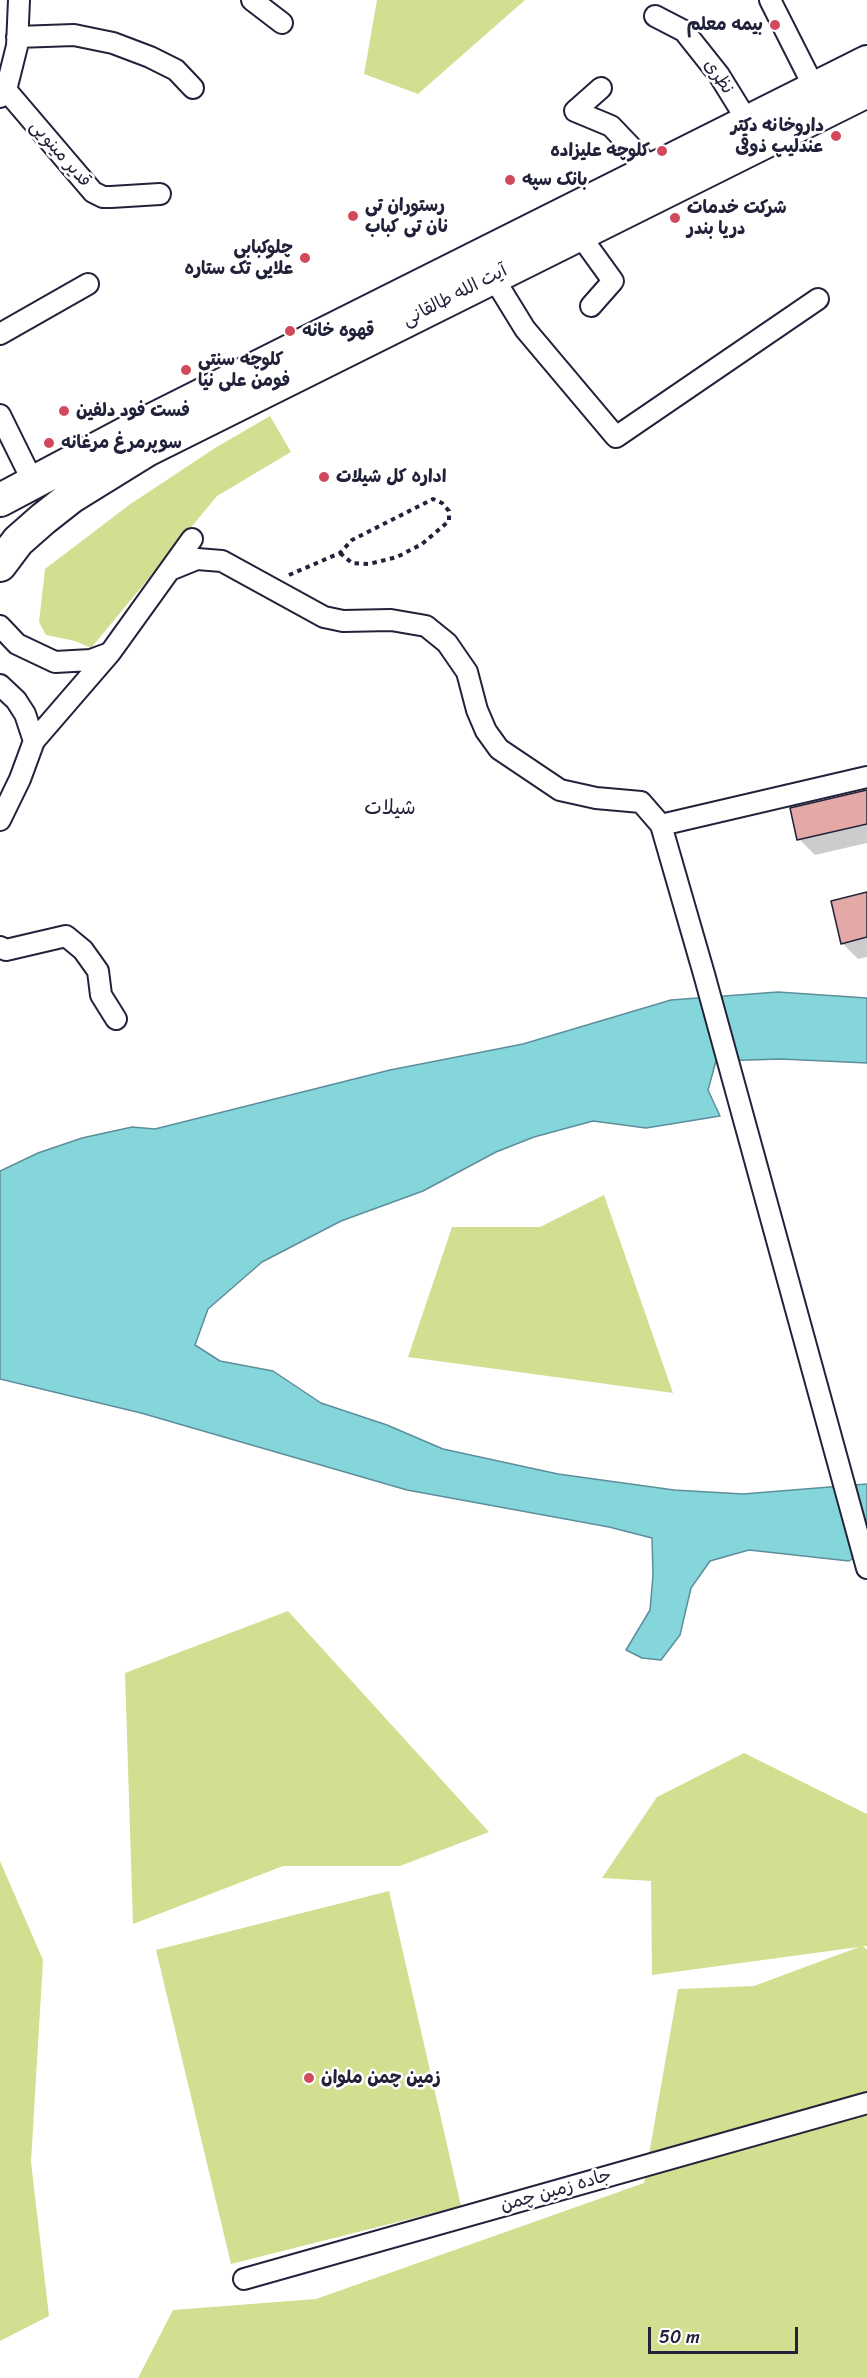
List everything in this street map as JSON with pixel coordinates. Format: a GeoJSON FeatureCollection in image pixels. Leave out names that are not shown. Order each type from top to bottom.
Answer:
{"type":"FeatureCollection","features":[{"type":"Feature","properties":{"kind":"main road","name":"آیت الله طالقانی"},"geometry":{"type":"LineString","coordinates":[[0,500],[814,89],[861,86]]}},
{"type":"Feature","properties":{"kind":"main road","name":"آیت الله طالقانی"},"geometry":{"type":"LineString","coordinates":[[6,546],[71,497],[147,450],[579,234],[861,86]]}},
{"type":"Feature","properties":{"kind":"street"},"geometry":{"type":"LineString","coordinates":[[3,94],[17,46],[19,0]]}},
{"type":"Feature","properties":{"kind":"street"},"geometry":{"type":"LineString","coordinates":[[252,0],[282,22]]}},
{"type":"Feature","properties":{"kind":"street"},"geometry":{"type":"LineString","coordinates":[[770,0],[814,89]]}},
{"type":"Feature","properties":{"kind":"street","name":"نظری"},"geometry":{"type":"LineString","coordinates":[[655,16],[684,31],[719,75],[748,122]]}},
{"type":"Feature","properties":{"kind":"street"},"geometry":{"type":"LineString","coordinates":[[17,37],[74,35],[113,43],[176,70],[194,88]]}},
{"type":"Feature","properties":{"kind":"street"},"geometry":{"type":"LineString","coordinates":[[601,88],[575,111],[611,126],[653,170]]}},
{"type":"Feature","properties":{"kind":"street","name":"قدیر مینویی"},"geometry":{"type":"LineString","coordinates":[[3,94],[93,192],[103,197],[160,194]]}},
{"type":"Feature","properties":{"kind":"street"},"geometry":{"type":"LineString","coordinates":[[579,234],[613,281],[591,306]]}},
{"type":"Feature","properties":{"kind":"street"},"geometry":{"type":"LineString","coordinates":[[493,277],[525,329],[616,437],[818,299]]}},
{"type":"Feature","properties":{"kind":"street"},"geometry":{"type":"LineString","coordinates":[[0,334],[88,284]]}},
{"type":"Feature","properties":{"kind":"street"},"geometry":{"type":"LineString","coordinates":[[0,415],[33,482]]}},
{"type":"Feature","properties":{"kind":"street"},"geometry":{"type":"LineString","coordinates":[[0,820],[20,779],[34,741],[110,653],[192,539]]}},
{"type":"Feature","properties":{"kind":"street"},"geometry":{"type":"LineString","coordinates":[[0,583],[6,546]]}},
{"type":"Feature","properties":{"kind":"street"},"geometry":{"type":"LineString","coordinates":[[170,570],[197,560],[222,561],[324,617],[343,621],[391,620],[426,626],[447,643],[467,672],[477,710],[486,731],[499,749],[561,790],[596,798],[641,802],[661,825],[732,1073],[866,1564]]}},
{"type":"Feature","properties":{"kind":"street"},"geometry":{"type":"LineString","coordinates":[[0,626],[17,644],[55,662],[91,660],[110,653]]}},
{"type":"Feature","properties":{"kind":"street"},"geometry":{"type":"LineString","coordinates":[[0,686],[16,700],[25,714],[34,741]]}},
{"type":"Feature","properties":{"kind":"street"},"geometry":{"type":"LineString","coordinates":[[661,825],[867,777]]}},
{"type":"Feature","properties":{"kind":"street"},"geometry":{"type":"LineString","coordinates":[[0,947],[6,950],[66,936],[83,950],[98,971],[101,995],[116,1019]]}},
{"type":"Feature","properties":{"kind":"street","name":"جاده زمین چمن"},"geometry":{"type":"LineString","coordinates":[[244,2279],[867,2103]]}},
{"type":"Feature","properties":{"kind":"path"},"geometry":{"type":"LineString","coordinates":[[266,585],[340,553],[352,540],[433,499],[442,503],[449,511],[449,520],[422,544],[397,557],[369,564],[352,563],[340,553]]}},
{"type":"Feature","properties":{"kind":"green space"},"geometry":{"type":"Polygon","coordinates":[[[377,0],[525,0],[418,94],[364,74],[377,0]]]}},
{"type":"Feature","properties":{"kind":"green space"},"geometry":{"type":"Polygon","coordinates":[[[270,416],[291,452],[217,496],[91,648],[75,641],[46,635],[39,622],[45,569],[129,505],[215,448],[270,416]]]}},
{"type":"Feature","properties":{"kind":"green space"},"geometry":{"type":"Polygon","coordinates":[[[604,1195],[673,1393],[408,1357],[452,1227],[540,1227],[604,1195]]]}},
{"type":"Feature","properties":{"kind":"green space"},"geometry":{"type":"Polygon","coordinates":[[[288,1611],[489,1832],[400,1866],[283,1866],[133,1924],[125,1673],[288,1611]]]}},
{"type":"Feature","properties":{"kind":"green space"},"geometry":{"type":"Polygon","coordinates":[[[744,1753],[867,1814],[867,1946],[863,1946],[867,1950],[867,2378],[138,2378],[173,2310],[316,2299],[644,2183],[678,1989],[754,1986],[859,1947],[652,1975],[651,1881],[602,1878],[657,1797],[744,1753]]]}},
{"type":"Feature","properties":{"kind":"green space"},"geometry":{"type":"Polygon","coordinates":[[[0,1861],[43,1960],[31,2162],[49,2316],[0,2341],[0,1861]]]}},
{"type":"Feature","properties":{"kind":"green space","name":"زمین چمن ملوان"},"geometry":{"type":"Polygon","coordinates":[[[389,1891],[461,2206],[231,2264],[156,1950],[389,1891]]]}},
{"type":"Feature","properties":{"kind":"water"},"geometry":{"type":"Polygon","coordinates":[[[778,992],[867,998],[867,1063],[781,1059],[716,1061],[708,1090],[720,1116],[646,1128],[593,1121],[534,1137],[496,1152],[423,1191],[341,1221],[262,1262],[208,1309],[195,1345],[220,1361],[273,1371],[321,1403],[387,1425],[443,1449],[558,1474],[674,1490],[743,1494],[867,1484],[867,1549],[849,1561],[749,1550],[710,1561],[691,1588],[680,1635],[661,1660],[642,1658],[626,1650],[650,1610],[653,1575],[652,1538],[609,1527],[407,1490],[141,1413],[0,1379],[0,1171],[38,1153],[82,1138],[132,1127],[155,1129],[390,1070],[523,1044],[671,1000],[778,992]]]}},
{"type":"Feature","properties":{"kind":"building"},"geometry":{"type":"Polygon","coordinates":[[[867,790],[867,824],[797,840],[790,808],[867,790]]]}},
{"type":"Feature","properties":{"kind":"building"},"geometry":{"type":"Polygon","coordinates":[[[867,892],[867,937],[841,944],[831,901],[867,892]]]}},
{"type":"Feature","properties":{"kind":"place","name":"بیمه معلم"},"geometry":{"type":"Point","coordinates":[775,25]}},
{"type":"Feature","properties":{"kind":"place","name":"داروخانه دکتر عندلیپ ذوقی"},"geometry":{"type":"Point","coordinates":[836,136]}},
{"type":"Feature","properties":{"kind":"place","name":"کلوچه علیزاده"},"geometry":{"type":"Point","coordinates":[662,151]}},
{"type":"Feature","properties":{"kind":"place","name":"بانک سپه"},"geometry":{"type":"Point","coordinates":[510,180]}},
{"type":"Feature","properties":{"kind":"place","name":"رستوران تی نان تی کباب"},"geometry":{"type":"Point","coordinates":[353,216]}},
{"type":"Feature","properties":{"kind":"place","name":"شرکت خدمات دریا بندر"},"geometry":{"type":"Point","coordinates":[675,218]}},
{"type":"Feature","properties":{"kind":"place","name":"چلوکبابی علایی تک ستاره"},"geometry":{"type":"Point","coordinates":[305,258]}},
{"type":"Feature","properties":{"kind":"place","name":"قهوه خانه"},"geometry":{"type":"Point","coordinates":[290,331]}},
{"type":"Feature","properties":{"kind":"place","name":"کلوچه سنتی فومن علی نیا"},"geometry":{"type":"Point","coordinates":[186,370]}},
{"type":"Feature","properties":{"kind":"place","name":"فست فود دلفین"},"geometry":{"type":"Point","coordinates":[64,411]}},
{"type":"Feature","properties":{"kind":"place","name":"سوپرمرغ مرغانه"},"geometry":{"type":"Point","coordinates":[49,443]}},
{"type":"Feature","properties":{"kind":"place","name":"اداره کل شیلات"},"geometry":{"type":"Point","coordinates":[324,477]}},
{"type":"Feature","properties":{"kind":"place","name":"زمین چمن ملوان"},"geometry":{"type":"Point","coordinates":[309,2078]}},
{"type":"Feature","properties":{"kind":"district","name":"شیلات"},"geometry":{"type":"Point","coordinates":[390,809]}}]}
